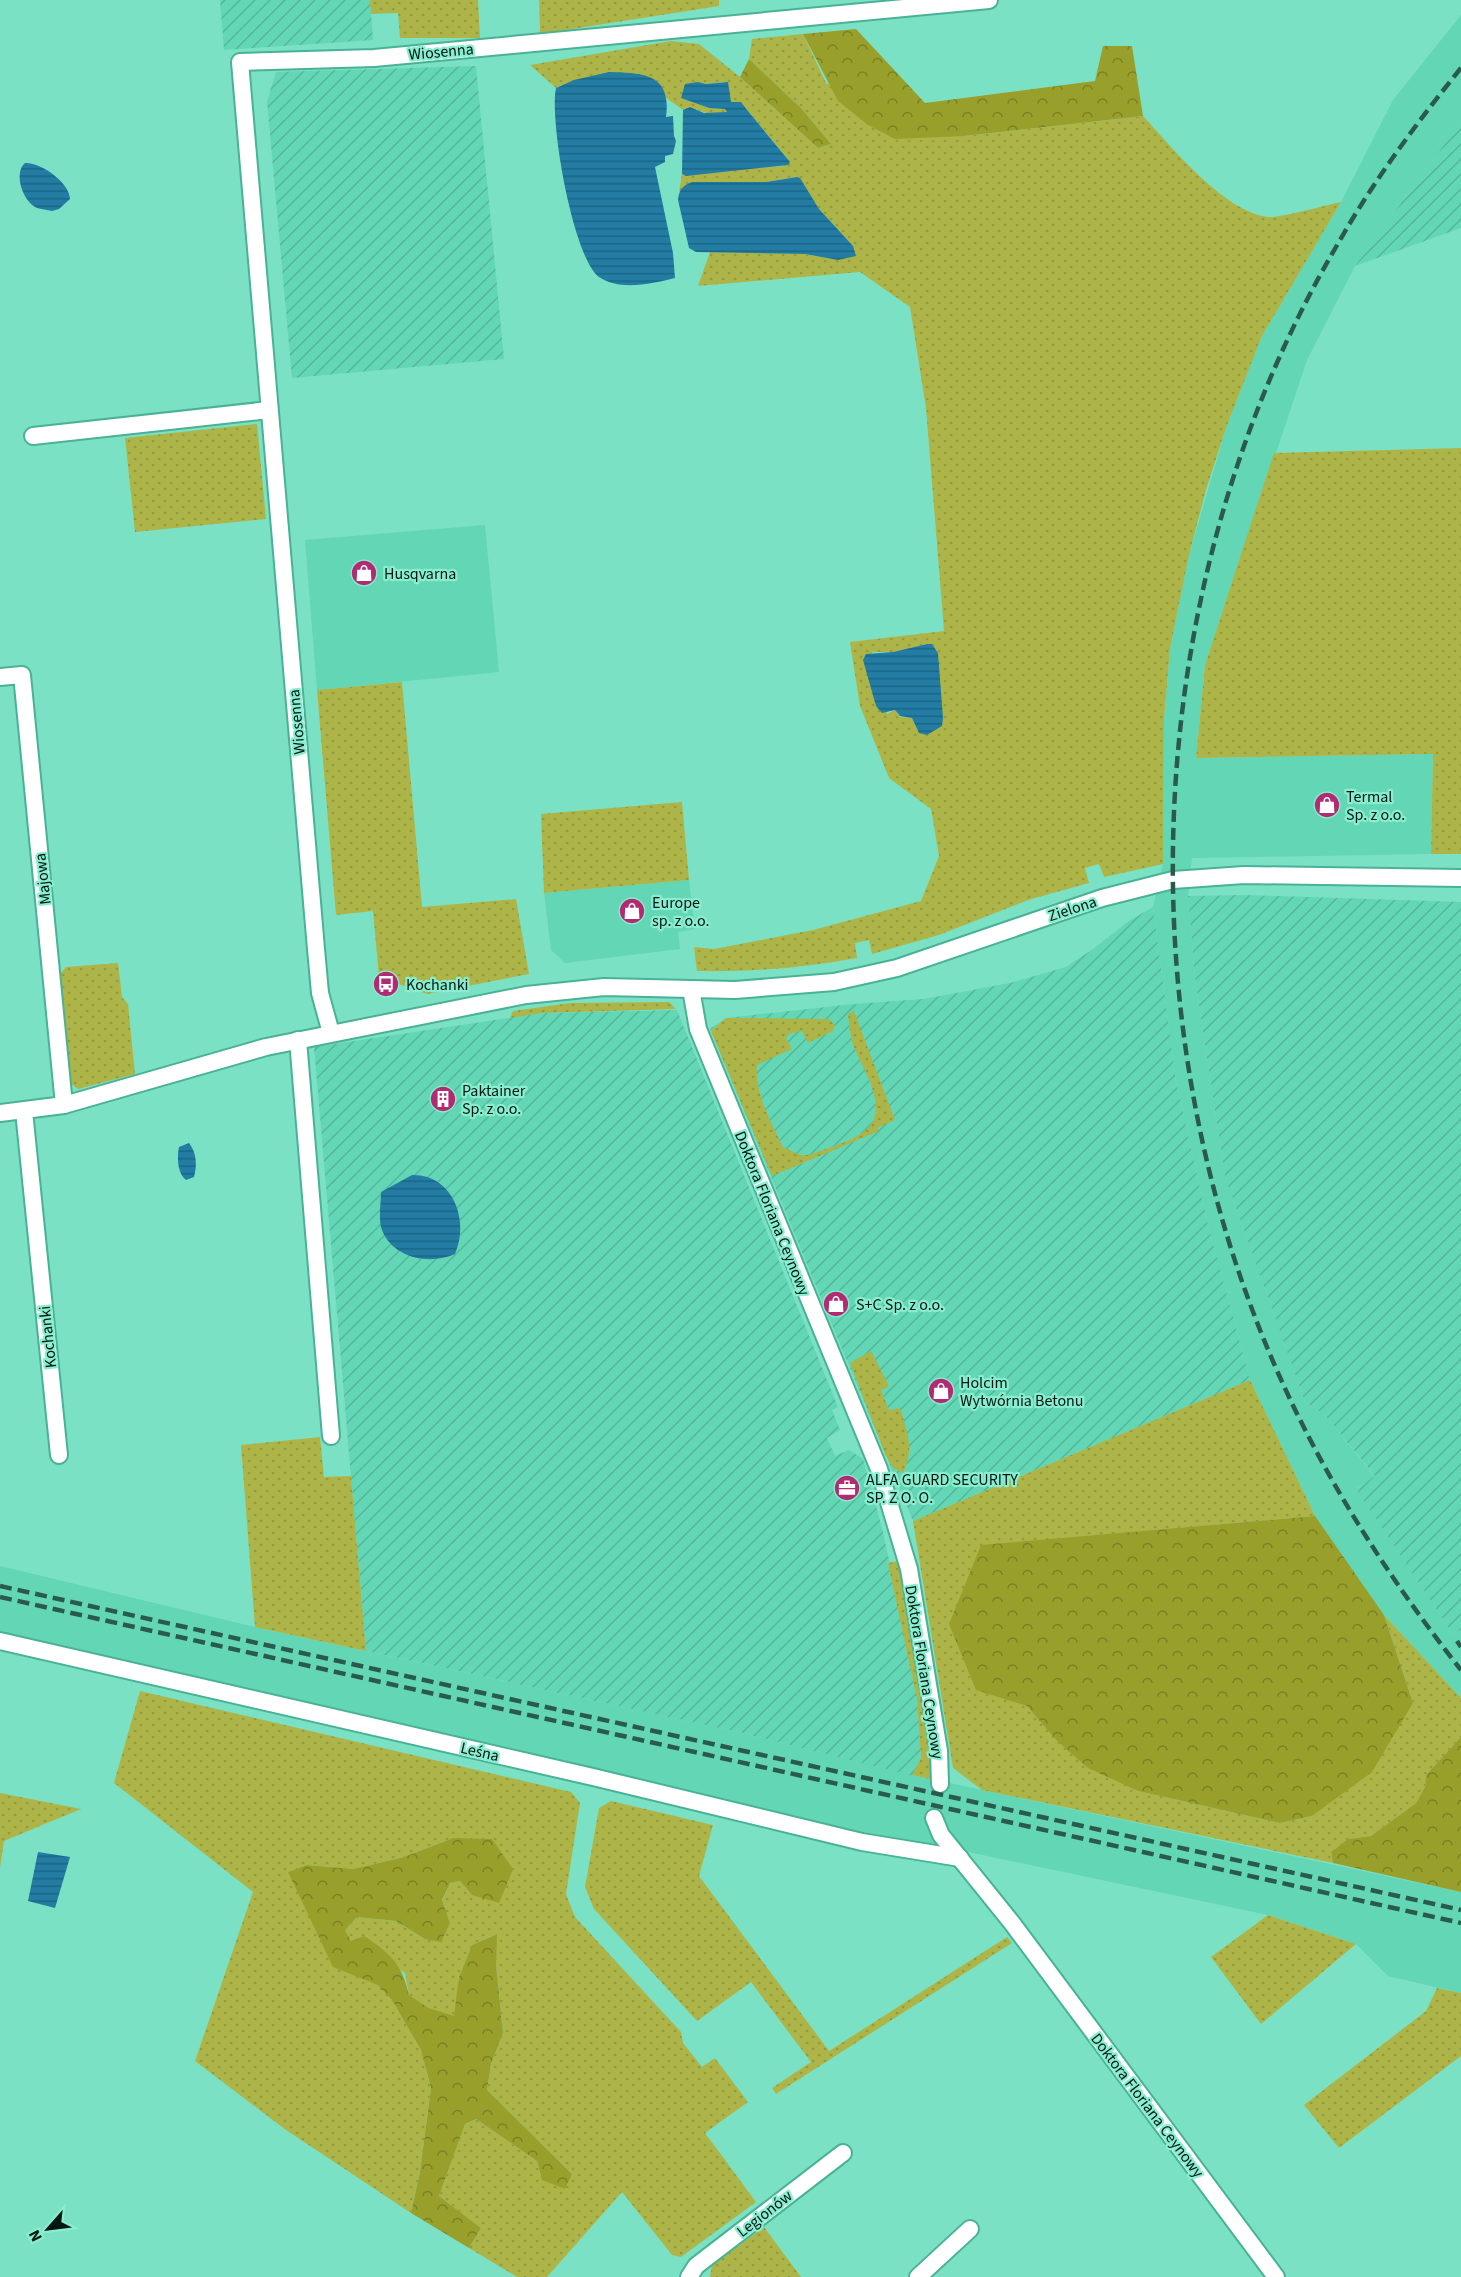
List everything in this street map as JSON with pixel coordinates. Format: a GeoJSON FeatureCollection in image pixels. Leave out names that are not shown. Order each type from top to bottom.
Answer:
{"type":"FeatureCollection","features":[{"type":"Feature","properties":{"kind":"street","name":"Wiosenna"},"geometry":{"type":"LineString","coordinates":[[331,1033],[320,993],[240,62],[374,58],[989,0]]}},
{"type":"Feature","properties":{"kind":"street"},"geometry":{"type":"LineString","coordinates":[[33,436],[270,410]]}},
{"type":"Feature","properties":{"kind":"street","name":"Majowa"},"geometry":{"type":"LineString","coordinates":[[0,677],[22,675],[64,1105]]}},
{"type":"Feature","properties":{"kind":"street","name":"Zielona"},"geometry":{"type":"LineString","coordinates":[[691,989],[786,987],[834,982],[897,968],[1102,898],[1173,880],[1244,876],[1461,878]]}},
{"type":"Feature","properties":{"kind":"street"},"geometry":{"type":"LineString","coordinates":[[0,1113],[64,1105],[298,1040],[559,990],[604,987],[691,989]]}},
{"type":"Feature","properties":{"kind":"street","name":"Doktora Floriana Ceynowy"},"geometry":{"type":"LineString","coordinates":[[691,989],[698,1029],[879,1469],[909,1569],[939,1751],[940,1784]]}},
{"type":"Feature","properties":{"kind":"street"},"geometry":{"type":"LineString","coordinates":[[298,1040],[331,1436]]}},
{"type":"Feature","properties":{"kind":"street","name":"Kochanki"},"geometry":{"type":"LineString","coordinates":[[24,1111],[58,1455]]}},
{"type":"Feature","properties":{"kind":"street","name":"Leśna"},"geometry":{"type":"LineString","coordinates":[[0,1641],[593,1777],[861,1842],[960,1858]]}},
{"type":"Feature","properties":{"kind":"street","name":"Doktora Floriana Ceynowy"},"geometry":{"type":"LineString","coordinates":[[934,1818],[941,1835],[1019,1932],[1276,2277]]}},
{"type":"Feature","properties":{"kind":"street","name":"Legionów"},"geometry":{"type":"LineString","coordinates":[[689,2277],[696,2266],[843,2153]]}},
{"type":"Feature","properties":{"kind":"street"},"geometry":{"type":"LineString","coordinates":[[918,2277],[970,2229]]}},
{"type":"Feature","properties":{"kind":"shaded area"},"geometry":{"type":"Polygon","coordinates":[[[220,0],[370,0],[373,40],[224,50],[220,0]]]}},
{"type":"Feature","properties":{"kind":"shaded area"},"geometry":{"type":"Polygon","coordinates":[[[370,0],[478,0],[480,38],[400,38],[398,13],[371,14],[370,0]]]}},
{"type":"Feature","properties":{"kind":"shaded area"},"geometry":{"type":"Polygon","coordinates":[[[539,0],[719,0],[719,6],[540,34],[539,0]]]}},
{"type":"Feature","properties":{"kind":"shaded area"},"geometry":{"type":"Polygon","coordinates":[[[1461,15],[1461,122],[1355,266],[1307,360],[1205,665],[1196,758],[1433,754],[1431,854],[1192,858],[1188,896],[1195,978],[1225,1177],[1305,1402],[1324,1414],[1375,1477],[1356,1488],[1453,1634],[1461,1630],[1461,1698],[1384,1615],[1315,1516],[1250,1380],[1208,1225],[1176,1081],[1153,907],[1163,864],[1164,720],[1170,649],[1189,555],[1226,428],[1262,336],[1341,202],[1393,100],[1461,15]]]}},
{"type":"Feature","properties":{"kind":"shaded area"},"geometry":{"type":"Polygon","coordinates":[[[803,34],[826,83],[964,136],[1143,116],[1200,176],[1234,203],[1251,212],[1274,217],[1341,202],[1262,336],[1226,428],[1206,490],[1189,555],[1170,649],[1164,720],[1163,864],[1104,877],[1099,864],[1085,868],[1089,883],[1028,900],[939,935],[872,954],[869,940],[855,943],[857,958],[777,969],[697,971],[694,947],[714,949],[813,930],[921,901],[939,856],[931,809],[889,778],[860,706],[850,642],[944,631],[926,408],[910,307],[860,272],[698,286],[710,252],[805,254],[839,260],[853,246],[819,209],[797,177],[766,182],[692,182],[679,192],[682,174],[686,176],[736,169],[783,166],[787,158],[747,110],[731,102],[723,82],[706,84],[698,82],[684,99],[709,108],[726,109],[727,112],[713,114],[690,107],[683,110],[665,97],[662,88],[561,85],[556,88],[530,65],[671,41],[699,44],[740,77],[818,148],[831,144],[802,109],[749,59],[752,39],[803,34]],[[932,644],[893,652],[872,652],[887,714],[895,710],[900,717],[912,718],[916,727],[938,663],[938,653],[932,644]]]}},
{"type":"Feature","properties":{"kind":"shaded area"},"geometry":{"type":"Polygon","coordinates":[[[476,66],[504,359],[292,378],[267,101],[276,72],[476,66]]]}},
{"type":"Feature","properties":{"kind":"shaded area"},"geometry":{"type":"Polygon","coordinates":[[[1461,122],[1461,228],[1355,266],[1407,195],[1461,122]]]}},
{"type":"Feature","properties":{"kind":"shaded area"},"geometry":{"type":"Polygon","coordinates":[[[257,424],[266,519],[135,532],[125,438],[257,424]]]}},
{"type":"Feature","properties":{"kind":"shaded area"},"geometry":{"type":"Polygon","coordinates":[[[1461,448],[1461,854],[1431,854],[1433,754],[1196,758],[1205,665],[1274,453],[1461,448]]]}},
{"type":"Feature","properties":{"kind":"shaded area"},"geometry":{"type":"Polygon","coordinates":[[[485,525],[499,672],[317,690],[305,540],[485,525]]]}},
{"type":"Feature","properties":{"kind":"shaded area"},"geometry":{"type":"Polygon","coordinates":[[[402,682],[422,907],[516,899],[529,974],[427,994],[379,977],[373,911],[336,915],[317,690],[402,682]]]}},
{"type":"Feature","properties":{"kind":"shaded area"},"geometry":{"type":"Polygon","coordinates":[[[682,802],[689,880],[544,893],[541,814],[682,802]]]}},
{"type":"Feature","properties":{"kind":"shaded area"},"geometry":{"type":"Polygon","coordinates":[[[689,880],[695,929],[678,932],[680,949],[565,963],[551,950],[544,893],[689,880]]]}},
{"type":"Feature","properties":{"kind":"shaded area"},"geometry":{"type":"Polygon","coordinates":[[[1244,895],[1461,902],[1461,1630],[1453,1634],[1356,1489],[1375,1476],[1324,1414],[1305,1402],[1225,1177],[1195,978],[1188,896],[1244,895]]]}},
{"type":"Feature","properties":{"kind":"shaded area"},"geometry":{"type":"Polygon","coordinates":[[[1153,907],[1176,1081],[1208,1225],[1250,1380],[913,1521],[710,1029],[726,1018],[853,1004],[924,999],[1010,983],[1066,967],[1129,921],[1153,907]]]}},
{"type":"Feature","properties":{"kind":"shaded area"},"geometry":{"type":"Polygon","coordinates":[[[118,963],[122,997],[128,1004],[135,1074],[78,1089],[70,1083],[61,973],[66,967],[118,963]]]}},
{"type":"Feature","properties":{"kind":"shaded area"},"geometry":{"type":"Polygon","coordinates":[[[669,1002],[676,1009],[542,1013],[510,1018],[513,1011],[570,1003],[669,1002]]]}},
{"type":"Feature","properties":{"kind":"shaded area"},"geometry":{"type":"Polygon","coordinates":[[[677,1010],[838,1407],[832,1410],[840,1430],[827,1438],[835,1456],[849,1450],[863,1459],[882,1528],[911,1659],[918,1703],[921,1758],[913,1776],[738,1732],[366,1651],[314,1047],[542,1013],[677,1010]]]}},
{"type":"Feature","properties":{"kind":"shaded area"},"geometry":{"type":"Polygon","coordinates":[[[854,1011],[895,1120],[877,1128],[879,1131],[772,1176],[711,1031],[726,1018],[829,1019],[835,1025],[833,1031],[808,1043],[802,1031],[789,1034],[786,1038],[792,1049],[757,1065],[761,1097],[783,1147],[800,1155],[809,1155],[855,1137],[868,1128],[874,1119],[875,1097],[851,1039],[848,1014],[854,1011]]]}},
{"type":"Feature","properties":{"kind":"shaded area"},"geometry":{"type":"Polygon","coordinates":[[[871,1351],[889,1386],[881,1390],[889,1410],[900,1408],[909,1440],[909,1456],[903,1473],[893,1468],[885,1454],[850,1363],[871,1351]]]}},
{"type":"Feature","properties":{"kind":"shaded area"},"geometry":{"type":"Polygon","coordinates":[[[1250,1380],[1315,1516],[1122,1533],[976,1689],[1027,1706],[1056,1740],[1138,1791],[1280,1823],[1312,1816],[1413,1703],[1384,1615],[1461,1698],[1461,1737],[1426,1775],[1425,1787],[1416,1803],[1371,1836],[1348,1839],[1331,1852],[1333,1863],[982,1790],[953,1768],[913,1521],[1250,1380]]]}},
{"type":"Feature","properties":{"kind":"shaded area"},"geometry":{"type":"Polygon","coordinates":[[[320,1437],[324,1477],[351,1476],[366,1651],[255,1627],[241,1445],[320,1437]]]}},
{"type":"Feature","properties":{"kind":"shaded area"},"geometry":{"type":"Polygon","coordinates":[[[899,1561],[933,1764],[930,1779],[912,1775],[921,1758],[917,1699],[888,1563],[899,1561]]]}},
{"type":"Feature","properties":{"kind":"shaded area"},"geometry":{"type":"Polygon","coordinates":[[[0,1566],[255,1627],[738,1732],[912,1775],[1461,1892],[1461,1993],[1388,1976],[1356,1944],[1268,1915],[930,1844],[866,1834],[461,1741],[0,1631],[0,1566]]]}},
{"type":"Feature","properties":{"kind":"shaded area"},"geometry":{"type":"Polygon","coordinates":[[[140,1691],[571,1792],[580,1803],[566,1894],[575,1917],[681,2032],[683,2043],[702,2067],[715,2058],[748,2102],[705,2133],[756,2202],[681,2257],[672,2255],[622,2192],[547,2277],[517,2277],[469,2248],[481,2228],[439,2196],[465,2124],[476,2119],[537,2161],[542,2180],[572,2174],[487,2090],[491,2064],[503,2033],[496,1965],[496,1934],[472,1945],[459,1977],[455,2017],[429,2008],[409,1995],[405,1973],[351,1941],[345,1930],[357,1917],[396,1921],[425,1939],[450,1923],[442,1901],[450,1883],[460,1881],[472,1895],[453,1838],[404,1857],[353,1869],[307,1865],[288,1872],[392,2000],[421,2050],[431,2088],[420,2172],[411,2213],[286,2130],[195,2061],[253,1892],[114,1783],[140,1691]]]}},
{"type":"Feature","properties":{"kind":"shaded area"},"geometry":{"type":"Polygon","coordinates":[[[0,1793],[81,1809],[4,1841],[0,1868],[0,1793]]]}},
{"type":"Feature","properties":{"kind":"shaded area"},"geometry":{"type":"Polygon","coordinates":[[[611,1801],[713,1825],[699,1876],[829,2051],[1007,1937],[1012,1943],[776,2094],[772,2088],[811,2062],[751,1982],[697,2021],[594,1909],[585,1887],[599,1808],[611,1801]]]}},
{"type":"Feature","properties":{"kind":"shaded area"},"geometry":{"type":"Polygon","coordinates":[[[1268,1915],[1356,1944],[1261,2024],[1211,1957],[1268,1915]]]}},
{"type":"Feature","properties":{"kind":"shaded area"},"geometry":{"type":"Polygon","coordinates":[[[1437,1988],[1461,1993],[1461,2056],[1339,2148],[1304,2105],[1426,2011],[1437,1988]]]}},
{"type":"Feature","properties":{"kind":"shaded area"},"geometry":{"type":"Polygon","coordinates":[[[764,2227],[801,2277],[710,2277],[712,2265],[764,2227]]]}},
{"type":"Feature","properties":{"kind":"green space"},"geometry":{"type":"Polygon","coordinates":[[[856,29],[925,103],[1095,81],[1103,46],[1132,46],[1143,116],[964,136],[895,139],[868,125],[838,101],[803,34],[856,29]]]}},
{"type":"Feature","properties":{"kind":"green space"},"geometry":{"type":"Polygon","coordinates":[[[749,59],[802,109],[831,144],[818,148],[740,77],[749,59]]]}},
{"type":"Feature","properties":{"kind":"green space"},"geometry":{"type":"Polygon","coordinates":[[[1315,1516],[1384,1615],[1413,1703],[1372,1772],[1312,1816],[1280,1823],[1138,1791],[1088,1768],[1056,1740],[1027,1706],[976,1690],[949,1624],[981,1545],[1315,1516]]]}},
{"type":"Feature","properties":{"kind":"green space"},"geometry":{"type":"Polygon","coordinates":[[[1461,1737],[1461,1892],[1333,1863],[1331,1852],[1348,1839],[1371,1836],[1416,1803],[1425,1787],[1426,1775],[1461,1737]]]}},
{"type":"Feature","properties":{"kind":"green space"},"geometry":{"type":"Polygon","coordinates":[[[453,1838],[492,1839],[513,1869],[499,1903],[472,1895],[460,1881],[450,1883],[442,1900],[450,1923],[441,1942],[425,1939],[396,1921],[357,1917],[345,1930],[351,1941],[364,1936],[394,1960],[403,1975],[409,1995],[429,2008],[454,2016],[459,1977],[472,1945],[497,1934],[496,1965],[503,2033],[491,2064],[487,2090],[572,2174],[565,2189],[542,2180],[537,2161],[476,2119],[465,2124],[439,2196],[481,2228],[469,2248],[411,2213],[420,2172],[431,2088],[421,2050],[392,2000],[378,1985],[333,1967],[288,1872],[307,1865],[353,1869],[404,1857],[453,1838]]]}},
{"type":"Feature","properties":{"kind":"water"},"geometry":{"type":"Polygon","coordinates":[[[609,72],[633,73],[652,78],[664,92],[667,102],[666,117],[673,116],[676,141],[673,154],[665,156],[665,162],[655,167],[673,253],[675,278],[636,285],[607,281],[599,277],[589,265],[580,244],[565,187],[560,157],[556,128],[556,88],[574,80],[609,72]]]}},
{"type":"Feature","properties":{"kind":"water"},"geometry":{"type":"Polygon","coordinates":[[[698,82],[706,84],[728,82],[731,102],[741,102],[790,162],[788,165],[686,176],[682,174],[683,110],[690,107],[704,113],[727,112],[725,109],[709,108],[681,98],[685,84],[698,82]]]}},
{"type":"Feature","properties":{"kind":"water"},"geometry":{"type":"Polygon","coordinates":[[[25,163],[39,166],[54,175],[65,186],[70,199],[59,209],[52,211],[32,205],[21,187],[20,173],[25,163]]]}},
{"type":"Feature","properties":{"kind":"water"},"geometry":{"type":"Polygon","coordinates":[[[800,178],[819,209],[853,246],[856,256],[838,260],[805,254],[696,252],[689,248],[678,200],[680,191],[686,185],[692,182],[766,182],[800,178]]]}},
{"type":"Feature","properties":{"kind":"water"},"geometry":{"type":"Polygon","coordinates":[[[932,644],[938,653],[943,718],[942,726],[927,735],[919,733],[912,718],[900,716],[895,710],[882,713],[876,706],[863,660],[866,654],[893,652],[932,644]]]}},
{"type":"Feature","properties":{"kind":"water"},"geometry":{"type":"Polygon","coordinates":[[[189,1143],[195,1155],[196,1168],[194,1177],[186,1180],[179,1169],[178,1155],[179,1147],[189,1143]]]}},
{"type":"Feature","properties":{"kind":"water"},"geometry":{"type":"Polygon","coordinates":[[[412,1175],[438,1182],[455,1202],[460,1228],[455,1254],[435,1259],[414,1257],[395,1248],[387,1240],[380,1221],[381,1192],[412,1175]]]}},
{"type":"Feature","properties":{"kind":"water"},"geometry":{"type":"Polygon","coordinates":[[[38,1852],[70,1857],[55,1908],[28,1901],[38,1852]]]}},
{"type":"Feature","properties":{"kind":"railway"},"geometry":{"type":"LineString","coordinates":[[1461,68],[1395,155],[1364,200],[1336,247],[1274,370],[1226,500],[1194,635],[1176,773],[1174,912],[1186,1050],[1213,1186],[1255,1317],[1296,1411],[1344,1501],[1400,1587],[1461,1670]]}},
{"type":"Feature","properties":{"kind":"railway"},"geometry":{"type":"LineString","coordinates":[[0,1586],[1461,1910]]}},
{"type":"Feature","properties":{"kind":"railway"},"geometry":{"type":"LineString","coordinates":[[0,1597],[1461,1923]]}},
{"type":"Feature","properties":{"kind":"railway"},"geometry":{"type":"LineString","coordinates":[[1457,1641],[1461,1647]]}},
{"type":"Feature","properties":{"kind":"place","name":"Husqvarna"},"geometry":{"type":"Point","coordinates":[364,573]}},
{"type":"Feature","properties":{"kind":"place","name":"Termal Sp. z o.o."},"geometry":{"type":"Point","coordinates":[1327,805]}},
{"type":"Feature","properties":{"kind":"place","name":"Europe sp. z o.o."},"geometry":{"type":"Point","coordinates":[632,911]}},
{"type":"Feature","properties":{"kind":"place","name":"Kochanki"},"geometry":{"type":"Point","coordinates":[386,984]}},
{"type":"Feature","properties":{"kind":"place","name":"Paktainer Sp. z o.o."},"geometry":{"type":"Point","coordinates":[443,1099]}},
{"type":"Feature","properties":{"kind":"place","name":"S+C Sp. z o.o."},"geometry":{"type":"Point","coordinates":[836,1304]}},
{"type":"Feature","properties":{"kind":"place","name":"Holcim Wytwórnia Betonu"},"geometry":{"type":"Point","coordinates":[941,1391]}},
{"type":"Feature","properties":{"kind":"place","name":"ALFA GUARD SECURITY SP. Z O. O."},"geometry":{"type":"Point","coordinates":[847,1488]}}]}
